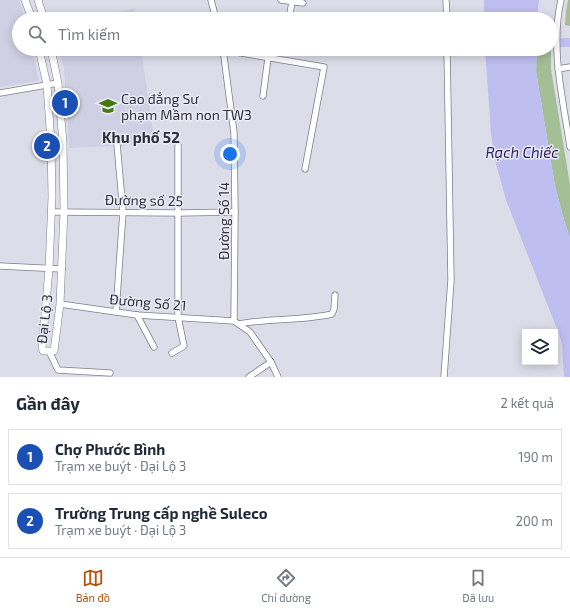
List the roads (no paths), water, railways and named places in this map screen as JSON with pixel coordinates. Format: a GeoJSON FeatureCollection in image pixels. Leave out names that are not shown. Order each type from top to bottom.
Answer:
{"type":"FeatureCollection","features":[{"type":"Feature","properties":{"kind":"street"},"geometry":{"type":"LineString","coordinates":[[26,0],[30,12]]}},
{"type":"Feature","properties":{"kind":"street"},"geometry":{"type":"LineString","coordinates":[[38,0],[42,12]]}},
{"type":"Feature","properties":{"kind":"street"},"geometry":{"type":"LineString","coordinates":[[211,0],[214,12]]}},
{"type":"Feature","properties":{"kind":"street"},"geometry":{"type":"LineString","coordinates":[[281,0],[303,3]]}},
{"type":"Feature","properties":{"kind":"street"},"geometry":{"type":"LineString","coordinates":[[446,0],[447,12]]}},
{"type":"Feature","properties":{"kind":"street"},"geometry":{"type":"LineString","coordinates":[[558,37],[560,0]]}},
{"type":"Feature","properties":{"kind":"street"},"geometry":{"type":"LineString","coordinates":[[290,12],[292,2]]}},
{"type":"Feature","properties":{"kind":"street","name":"Đại Lộ 3"},"geometry":{"type":"LineString","coordinates":[[41,56],[47,84],[51,143],[52,212],[42,348],[43,351],[55,351],[60,304],[64,211],[63,142],[58,83],[52,56]]}},
{"type":"Feature","properties":{"kind":"street","name":"Đường Số 14"},"geometry":{"type":"LineString","coordinates":[[224,56],[234,133],[237,323]]}},
{"type":"Feature","properties":{"kind":"street"},"geometry":{"type":"LineString","coordinates":[[257,56],[324,67],[305,169]]}},
{"type":"Feature","properties":{"kind":"street"},"geometry":{"type":"LineString","coordinates":[[444,377],[451,280],[447,56]]}},
{"type":"Feature","properties":{"kind":"street"},"geometry":{"type":"LineString","coordinates":[[557,56],[570,147]]}},
{"type":"Feature","properties":{"kind":"street"},"geometry":{"type":"LineString","coordinates":[[263,96],[268,58]]}},
{"type":"Feature","properties":{"kind":"street"},"geometry":{"type":"LineString","coordinates":[[558,69],[570,67]]}},
{"type":"Feature","properties":{"kind":"street"},"geometry":{"type":"LineString","coordinates":[[0,93],[58,83]]}},
{"type":"Feature","properties":{"kind":"street"},"geometry":{"type":"LineString","coordinates":[[116,312],[123,212],[117,144]]}},
{"type":"Feature","properties":{"kind":"street"},"geometry":{"type":"LineString","coordinates":[[172,353],[184,346],[178,317],[178,145]]}},
{"type":"Feature","properties":{"kind":"street","name":"Đường số 25"},"geometry":{"type":"LineString","coordinates":[[52,212],[236,212]]}},
{"type":"Feature","properties":{"kind":"street"},"geometry":{"type":"LineString","coordinates":[[0,266],[62,269]]}},
{"type":"Feature","properties":{"kind":"street","name":"Đường Số 21"},"geometry":{"type":"LineString","coordinates":[[60,304],[137,315],[178,317],[237,323],[257,320],[316,317],[332,314],[336,294]]}},
{"type":"Feature","properties":{"kind":"street"},"geometry":{"type":"LineString","coordinates":[[137,315],[154,347]]}},
{"type":"Feature","properties":{"kind":"street"},"geometry":{"type":"LineString","coordinates":[[237,323],[250,332],[271,362],[278,377]]}},
{"type":"Feature","properties":{"kind":"street"},"geometry":{"type":"LineString","coordinates":[[48,351],[58,370],[110,373]]}},
{"type":"Feature","properties":{"kind":"street"},"geometry":{"type":"LineString","coordinates":[[249,377],[271,362]]}},
{"type":"Feature","properties":{"kind":"water"},"geometry":{"type":"Polygon","coordinates":[[[484,0],[539,0],[538,12],[484,12],[484,0]]]}},
{"type":"Feature","properties":{"kind":"water"},"geometry":{"type":"Polygon","coordinates":[[[570,38],[570,47],[558,47],[558,39],[570,38]]]}},
{"type":"Feature","properties":{"kind":"water","name":"Rạch Chiếc"},"geometry":{"type":"Polygon","coordinates":[[[485,56],[537,56],[536,71],[555,186],[570,238],[570,377],[564,377],[562,344],[558,329],[506,200],[496,164],[491,134],[485,56]]]}},
{"type":"Feature","properties":{"kind":"place","name":"Chợ Phước Bình"},"geometry":{"type":"Point","coordinates":[65,103]}},
{"type":"Feature","properties":{"kind":"place","name":"Cao đẳng Sư phạm Mầm non TW3"},"geometry":{"type":"Point","coordinates":[108,106]}},
{"type":"Feature","properties":{"kind":"place","name":"Trường Trung cấp nghề Suleco"},"geometry":{"type":"Point","coordinates":[47,146]}},
{"type":"Feature","properties":{"kind":"district","name":"Khu phố 52"},"geometry":{"type":"Point","coordinates":[141,137]}}]}
